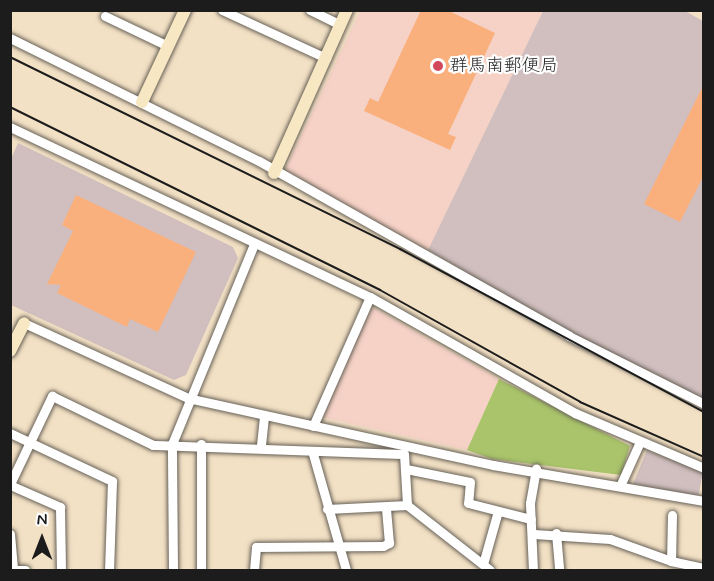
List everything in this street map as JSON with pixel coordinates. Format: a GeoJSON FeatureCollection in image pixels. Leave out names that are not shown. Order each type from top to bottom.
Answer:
{"type":"FeatureCollection","features":[{"type":"Feature","properties":{"kind":"street"},"geometry":{"type":"LineString","coordinates":[[142,102],[185,10]]}},
{"type":"Feature","properties":{"kind":"street"},"geometry":{"type":"LineString","coordinates":[[222,10],[326,58]]}},
{"type":"Feature","properties":{"kind":"street"},"geometry":{"type":"LineString","coordinates":[[310,10],[341,25]]}},
{"type":"Feature","properties":{"kind":"street"},"geometry":{"type":"LineString","coordinates":[[274,174],[348,10]]}},
{"type":"Feature","properties":{"kind":"street"},"geometry":{"type":"LineString","coordinates":[[105,16],[168,46]]}},
{"type":"Feature","properties":{"kind":"street"},"geometry":{"type":"LineString","coordinates":[[10,38],[142,102],[704,404]]}},
{"type":"Feature","properties":{"kind":"street"},"geometry":{"type":"LineString","coordinates":[[10,127],[370,297],[528,388],[639,444],[704,468]]}},
{"type":"Feature","properties":{"kind":"street"},"geometry":{"type":"LineString","coordinates":[[173,570],[172,444],[188,398],[255,244]]}},
{"type":"Feature","properties":{"kind":"street"},"geometry":{"type":"LineString","coordinates":[[313,426],[370,297]]}},
{"type":"Feature","properties":{"kind":"street"},"geometry":{"type":"LineString","coordinates":[[10,351],[24,323],[188,398],[493,465],[536,469],[704,501]]}},
{"type":"Feature","properties":{"kind":"street"},"geometry":{"type":"LineString","coordinates":[[61,570],[60,507],[10,484],[52,396],[153,445],[261,445],[313,454],[404,454],[407,505]]}},
{"type":"Feature","properties":{"kind":"street"},"geometry":{"type":"LineString","coordinates":[[261,445],[264,415]]}},
{"type":"Feature","properties":{"kind":"street"},"geometry":{"type":"LineString","coordinates":[[10,433],[112,481],[109,570]]}},
{"type":"Feature","properties":{"kind":"street"},"geometry":{"type":"LineString","coordinates":[[201,444],[201,570]]}},
{"type":"Feature","properties":{"kind":"street"},"geometry":{"type":"LineString","coordinates":[[620,486],[639,444]]}},
{"type":"Feature","properties":{"kind":"street"},"geometry":{"type":"LineString","coordinates":[[313,454],[346,570]]}},
{"type":"Feature","properties":{"kind":"street"},"geometry":{"type":"LineString","coordinates":[[406,469],[470,482],[465,500],[531,519]]}},
{"type":"Feature","properties":{"kind":"street"},"geometry":{"type":"LineString","coordinates":[[533,570],[534,534],[531,519],[536,469]]}},
{"type":"Feature","properties":{"kind":"street"},"geometry":{"type":"LineString","coordinates":[[327,509],[407,505],[487,567],[498,511]]}},
{"type":"Feature","properties":{"kind":"street"},"geometry":{"type":"LineString","coordinates":[[254,570],[256,547],[339,548],[389,543],[386,507]]}},
{"type":"Feature","properties":{"kind":"street"},"geometry":{"type":"LineString","coordinates":[[671,561],[672,515]]}},
{"type":"Feature","properties":{"kind":"street"},"geometry":{"type":"LineString","coordinates":[[534,534],[556,533],[610,539],[671,561],[684,569],[704,568]]}},
{"type":"Feature","properties":{"kind":"street"},"geometry":{"type":"LineString","coordinates":[[556,533],[559,570]]}},
{"type":"Feature","properties":{"kind":"street"},"geometry":{"type":"LineString","coordinates":[[10,534],[13,570],[25,570]]}},
{"type":"Feature","properties":{"kind":"shaded area"},"geometry":{"type":"Polygon","coordinates":[[[360,11],[543,11],[428,250],[283,174],[360,11]]]}},
{"type":"Feature","properties":{"kind":"shaded area"},"geometry":{"type":"Polygon","coordinates":[[[543,11],[685,11],[703,21],[703,401],[543,318],[428,250],[543,11]]]}},
{"type":"Feature","properties":{"kind":"shaded area"},"geometry":{"type":"Polygon","coordinates":[[[18,143],[233,247],[238,258],[186,375],[174,380],[11,305],[10,161],[18,143]]]}},
{"type":"Feature","properties":{"kind":"shaded area"},"geometry":{"type":"Polygon","coordinates":[[[374,308],[499,379],[467,450],[321,417],[368,309],[374,308]]]}},
{"type":"Feature","properties":{"kind":"shaded area"},"geometry":{"type":"Polygon","coordinates":[[[647,450],[703,472],[698,498],[633,484],[647,450]]]}},
{"type":"Feature","properties":{"kind":"green space"},"geometry":{"type":"Polygon","coordinates":[[[499,379],[630,446],[621,475],[492,459],[467,450],[499,379]]]}},
{"type":"Feature","properties":{"kind":"building","name":"群馬南郵便局"},"geometry":{"type":"Polygon","coordinates":[[[421,10],[447,10],[495,33],[448,134],[456,137],[450,150],[364,111],[370,98],[378,102],[421,10]]]}},
{"type":"Feature","properties":{"kind":"building"},"geometry":{"type":"Polygon","coordinates":[[[702,88],[704,175],[680,222],[644,204],[702,88]]]}},
{"type":"Feature","properties":{"kind":"building"},"geometry":{"type":"Polygon","coordinates":[[[76,195],[196,252],[158,332],[130,319],[127,327],[57,293],[61,285],[47,284],[73,231],[62,225],[76,195]]]}},
{"type":"Feature","properties":{"kind":"railway"},"geometry":{"type":"LineString","coordinates":[[10,57],[400,249],[704,412]]}},
{"type":"Feature","properties":{"kind":"railway"},"geometry":{"type":"LineString","coordinates":[[10,107],[380,290],[580,402],[704,457]]}},
{"type":"Feature","properties":{"kind":"place","name":"群馬南郵便局"},"geometry":{"type":"Point","coordinates":[438,66]}}]}
